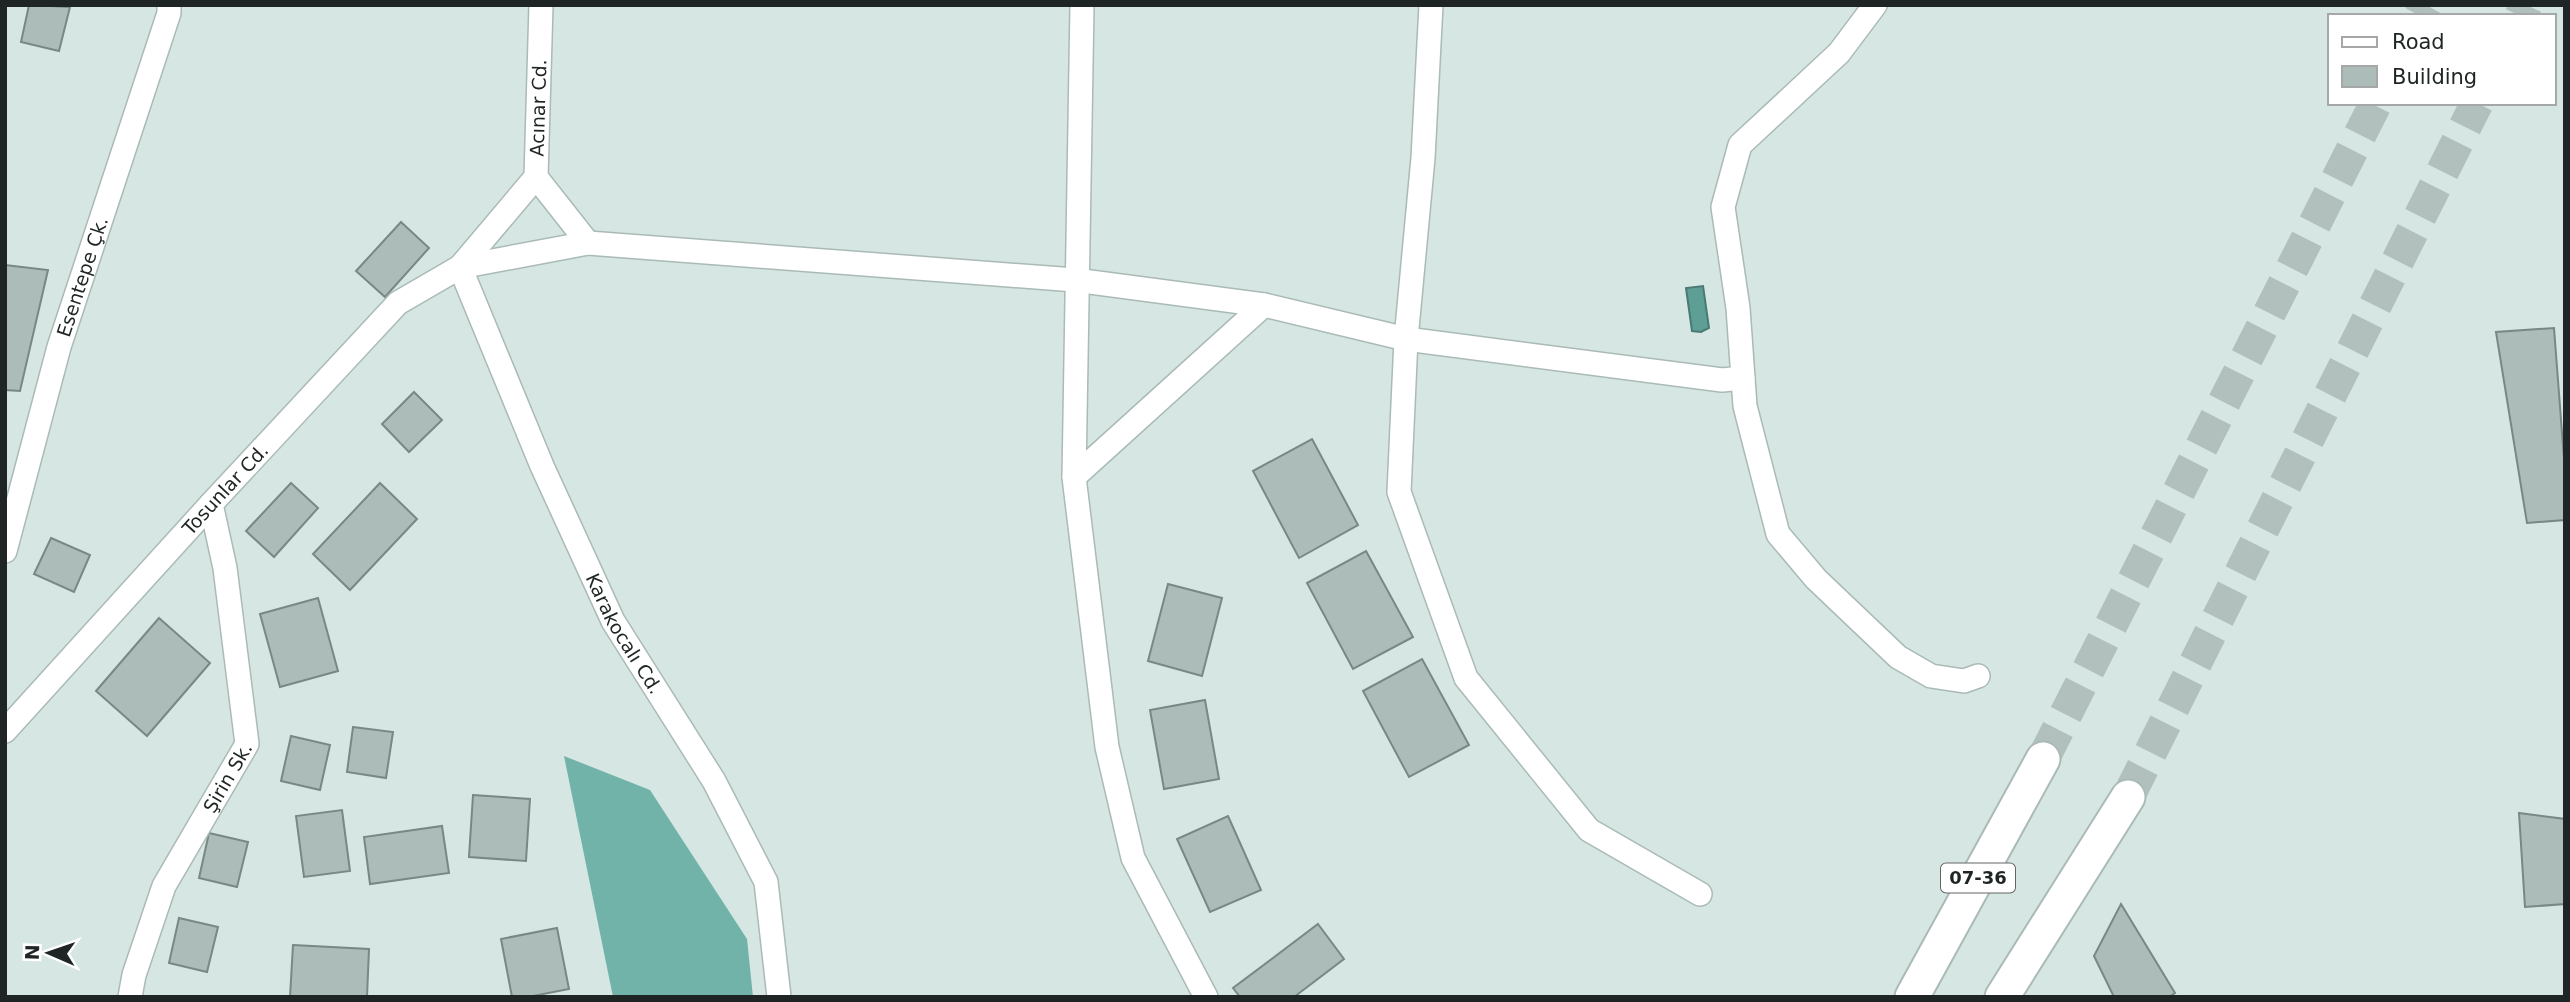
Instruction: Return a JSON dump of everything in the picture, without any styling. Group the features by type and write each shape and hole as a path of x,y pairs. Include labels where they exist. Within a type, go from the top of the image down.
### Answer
{"highway":[{"name":"07-36","path":"1912,997 2043,759"},
{"path":"2002,997 2128,797"}],"street":[{"name":"Esentepe Çk.","path":"5,551 60,347 169,13 169,5"},
{"name":"Acınar Cd.","path":"460,267 536,177 541,5"},
{"path":"1082,5 1075,280 1074,477 1107,747 1133,858 1206,997"},
{"path":"1430,5 1423,158 1406,339 1399,492 1466,678 1589,830 1700,894"},
{"path":"1875,5 1839,53 1740,145 1723,207 1738,307 1745,406 1778,534 1816,579 1898,657 1931,676 1964,681 1978,676"},
{"path":"536,177 588,243"},
{"path":"460,267 588,243 1075,280 1264,305 1406,339 1722,380 1743,378"},
{"name":"Tosunlar Cd.","path":"5,731 398,303 460,267"},
{"name":"Karakocalı Cd.","path":"460,267 542,466 613,621 714,781 766,882 779,997"},
{"path":"1074,477 1264,305"},
{"name":"Şirin Sk.","path":"130,997 134,975 164,886 247,744 226,568 211,504"}],"shaded area":[{"path":"1703,286 1709,328 1701,332 1692,331 1686,288"},
{"path":"564,756 650,790 747,939 753,997 613,997"}],"building":[{"path":"29,5 70,7 59,51 21,42"},
{"path":"401,222 429,248 385,297 356,271"},
{"path":"5,265 48,270 20,391 5,390"},
{"path":"2554,328 2565,472 2565,520 2527,523 2496,332"},
{"path":"414,392 442,420 409,452 382,424"},
{"path":"1312,439 1358,525 1299,558 1253,471"},
{"path":"291,483 318,508 274,557 246,531"},
{"path":"380,483 417,519 350,590 313,554"},
{"path":"51,538 90,555 74,592 34,574"},
{"path":"1366,551 1413,637 1353,669 1307,583"},
{"path":"1168,584 1222,598 1202,676 1148,661"},
{"path":"318,598 338,671 280,687 260,614"},
{"path":"159,618 210,663 147,736 96,691"},
{"path":"1422,659 1469,745 1409,777 1363,691"},
{"path":"1205,700 1219,779 1164,789 1150,710"},
{"path":"353,727 393,732 386,778 347,772"},
{"path":"291,736 330,745 320,790 281,781"},
{"path":"473,795 530,799 526,861 469,857"},
{"path":"342,810 350,871 304,877 296,816"},
{"path":"2519,813 2565,819 2565,904 2525,907"},
{"path":"1228,816 1261,890 1210,912 1177,839"},
{"path":"442,826 449,873 370,884 364,837"},
{"path":"209,833 248,842 237,887 199,878"},
{"path":"2121,904 2175,993 2169,997 2114,997 2094,956"},
{"path":"179,918 218,927 207,972 169,963"},
{"path":"1318,924 1344,959 1294,997 1240,997 1233,988"},
{"path":"557,928 569,989 528,997 512,997 501,939"},
{"path":"293,945 369,949 367,997 290,997"}],"tunnel":[{"path":"2421,14 2426,5"},
{"path":"2522,14 2526,5"},
{"path":"2043,759 2375,105"},
{"path":"2128,797 2476,105"}]}
